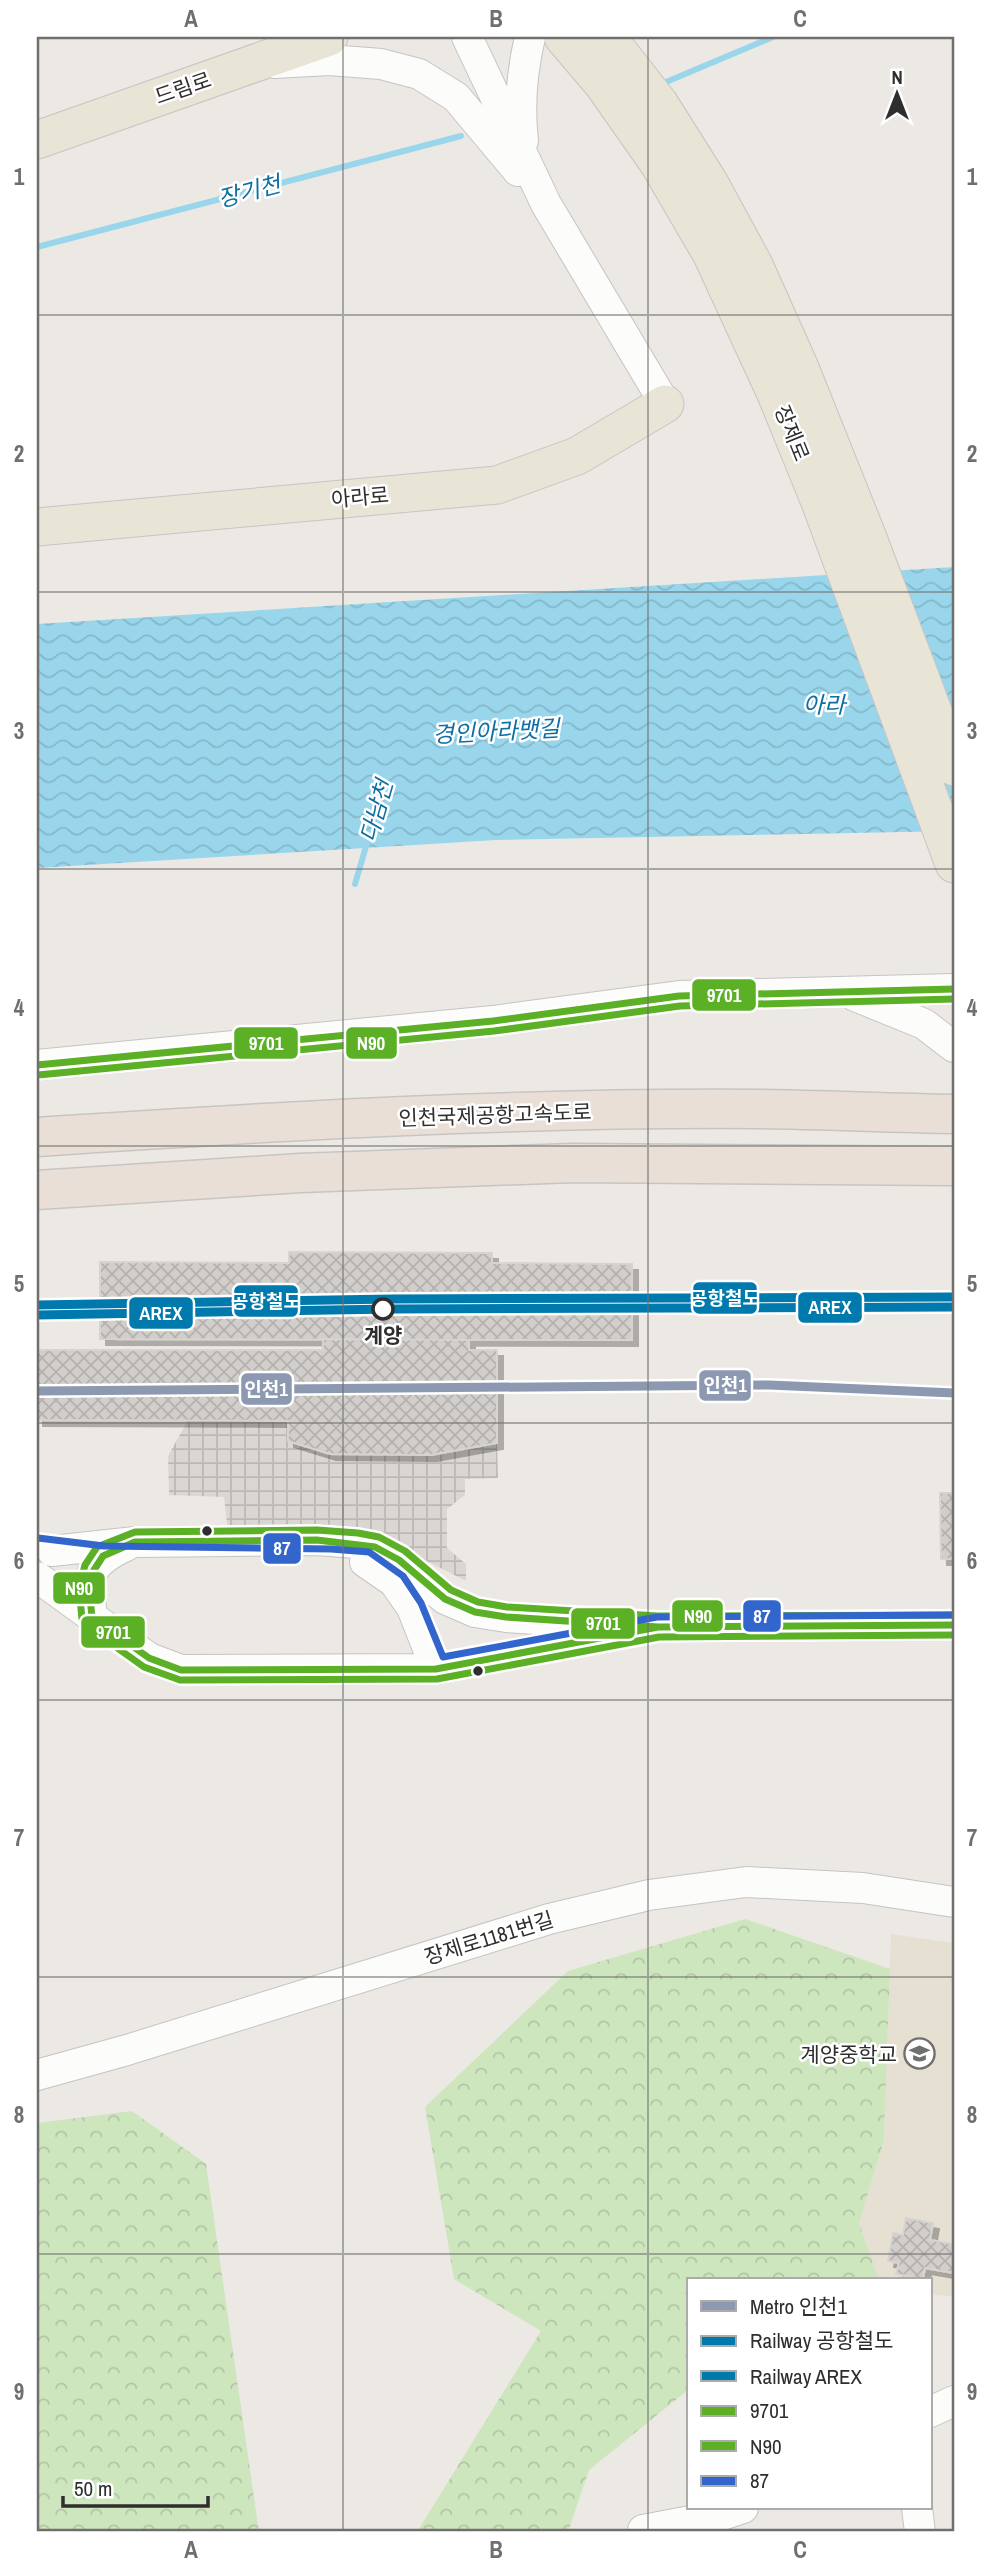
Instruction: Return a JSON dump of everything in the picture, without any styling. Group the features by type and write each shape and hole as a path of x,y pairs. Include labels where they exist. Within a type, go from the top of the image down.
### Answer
{"highway":[{"name":"인천국제공항고속도로","path":"37,1137 245,1124 520,1113 763,1109 954,1114"},
{"path":"37,1190 300,1173 573,1163 954,1166"}],"main road":[{"name":"드림로","path":"37,140 329,37"},
{"name":"장제로","path":"563,37 603,84 659,164 712,255 776,394 820,502 954,864"},
{"name":"장제로","path":"607,37 659,103 710,184 754,265 810,393 954,767"},
{"name":"아라로","path":"37,527 497,485 577,456 665,404"}],"street":[{"path":"251,64 290,37"},
{"path":"467,37 546,204 665,404"},
{"path":"524,159 520,117 524,62 530,37"},
{"path":"251,64 329,60 381,64 419,74 456,97 546,204"},
{"path":"37,1065 493,1021 679,996 954,989"},
{"path":"845,992 924,1024 954,1047"},
{"path":"45,1550 135,1542 317,1540 356,1543 375,1547 399,1560 445,1599 475,1612 506,1617 658,1627 954,1625"},
{"path":"92,1617 89,1588 94,1570 103,1556 135,1542"},
{"path":"45,1550 103,1556 331,1559 366,1562 394,1582 412,1608 436,1669"},
{"path":"37,1577 149,1658 181,1670 436,1669 658,1627"},
{"name":"장제로1181번길","path":"37,2075 141,2046 549,1919 649,1895 746,1882 863,1888 954,1902"},
{"path":"932,2411 954,2401"},
{"path":"643,2530 737,2510"},
{"path":"918,2510 920,2532"}],"shaded area":[{"path":"188,1420 288,1421 288,1441 331,1454 431,1455 497,1443 498,1478 465,1479 465,1495 447,1509 447,1548 466,1564 466,1581 391,1543 228,1532 224,1497 169,1495 168,1456"},
{"name":"계양중학교","path":"891,1934 954,1943 954,2297 932,2294 932,2278 878,2278 859,2223 884,2140"}],"green space":[{"path":"745,1919 890,1969 884,2140 859,2223 878,2278 687,2278 687,2391 589,2470 568,2532 417,2532 541,2331 454,2279 425,2107 568,1971"},
{"path":"132,2111 206,2164 259,2532 37,2532 37,2123"}],"water":[{"name":"아라","path":"954,567 954,831 496,840 37,868 37,624"}],"building":[{"path":"289,1252 492,1253 492,1263 632,1264 632,1340 100,1339 100,1262 289,1263"},
{"path":"323,1339 469,1340 469,1350 497,1350 497,1443 431,1455 330,1454 288,1441 288,1421 37,1420 37,1350 323,1350"},
{"path":"940,1493 954,1493 954,1559 941,1559"},
{"path":"906,2218 933,2223 930,2240 954,2244 954,2273 925,2268 923,2278 896,2274 899,2263 888,2261 893,2233 903,2235"}],"waterway":[{"name":"장기천","path":"666,82 773,37"},
{"name":"장기천","path":"37,247 461,136"},
{"name":"다남천","path":"355,884 367,843"}],"metro line":[{"name":"인천1","path":"37,1391 769,1385 954,1393"}],"rail line":[{"name":"공항철도","path":"37,1305 393,1299 954,1297"},
{"name":"AREX","path":"37,1315 393,1309 954,1307"}],"transit line":[{"name":"9701","path":"37,1065 493,1021 679,996 954,989"},
{"name":"N90","path":"38,1075 494,1031 680,1006 954,999"},
{"name":"N90","path":"954,1615 658,1616 507,1607 478,1602 451,1590 405,1551 379,1537 317,1530 135,1532 97,1547 85,1565 79,1588 85,1625 144,1667 180,1680 437,1679 659,1637 954,1635"},
{"name":"87","path":"38,1538 104,1546 331,1549 369,1552 403,1576 421,1603 443,1657 657,1617 954,1615"},
{"name":"9701","path":"317,1540 375,1547 399,1560 445,1599 475,1612 506,1617 658,1627 436,1669 181,1670 149,1658 92,1617 89,1588 94,1570 103,1556 135,1542 317,1540"},
{"name":"9701","path":"658,1627 954,1625"}],"place":[{"name":"계양","path":"383,1309"},
{"name":"계양중학교","path":"920,2054"}],"water label":[{"name":"경인아라뱃길","path":"496,731"}]}
